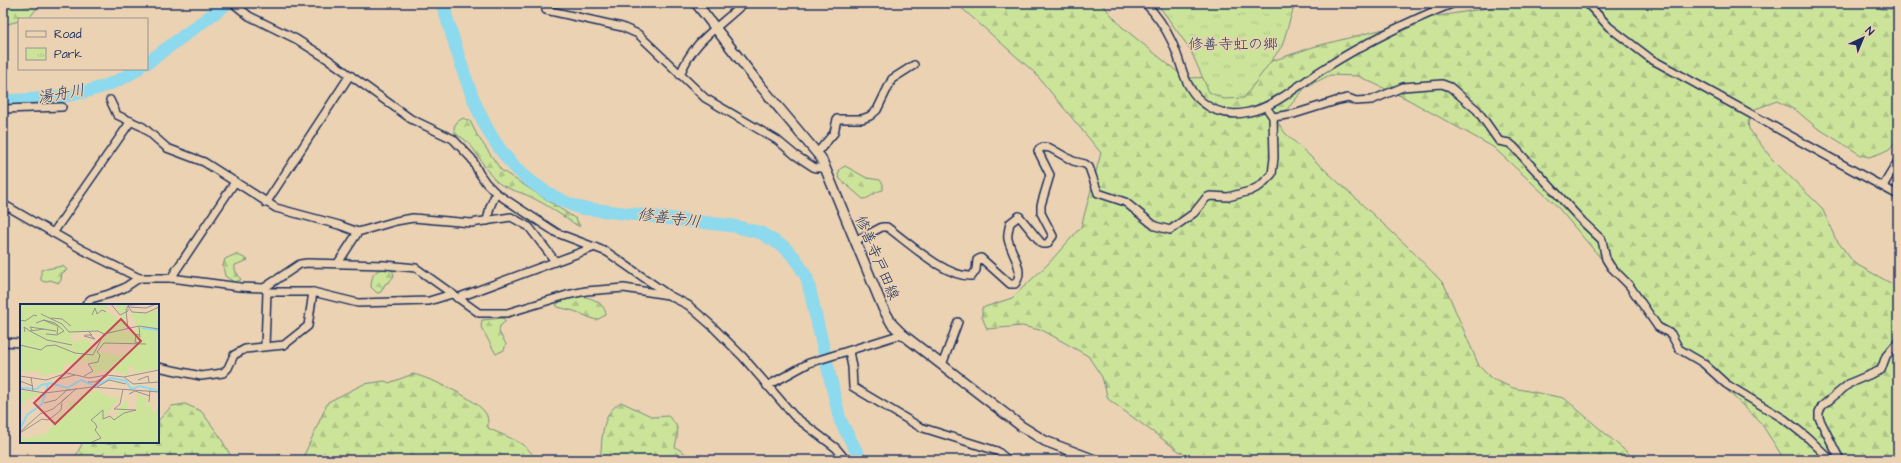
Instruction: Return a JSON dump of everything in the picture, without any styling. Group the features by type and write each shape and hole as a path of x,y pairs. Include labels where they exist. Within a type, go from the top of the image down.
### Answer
{"main road":[{"name":"修善寺戸田線","path":"696,3 744,66 817,153 825,168 887,316 902,334 1021,426 1045,441 1095,460"}],"street":[{"path":"680,75 687,58 702,39 744,3"},
{"path":"1145,3 1158,16 1173,43 1188,85 1202,102 1220,112 1232,114 1250,112 1266,107 1324,68 1373,39 1454,3"},
{"path":"1587,3 1609,27 1651,60 1898,195"},
{"path":"235,5 249,16 307,46 350,75 410,119 453,139 466,150 478,173 496,193 558,233 596,247 622,261 670,296 688,305 711,325 794,416 836,448 846,460"},
{"path":"546,10 622,28 638,34 680,75 714,104 777,140 795,155 815,168 825,168"},
{"path":"817,153 834,133 837,119 862,119 870,116 877,110 892,79 914,64"},
{"path":"266,202 350,75"},
{"path":"1274,117 1294,114 1339,100 1372,100 1403,87 1442,84 1450,87 1477,110 1499,141 1509,142 1514,146 1574,213 1602,240 1606,259 1637,295 1658,326 1672,334 1679,349 1703,363 1726,384 1784,419 1808,438 1831,460"},
{"path":"110,100 117,115 143,127 167,148 204,162 276,208 339,225 358,232 391,222 413,218 459,223 487,221 511,217 521,221 529,227 555,261"},
{"path":"3,109 62,107"},
{"path":"855,241 882,227 887,227 937,264 952,272 963,276 972,276 976,270 977,260 981,258 1010,284 1015,284 1018,279 1019,271 1008,239 1010,224 1019,216 1042,244 1047,244 1053,236 1041,213 1041,205 1050,175 1038,151 1039,148 1050,148 1073,161 1085,164 1089,167 1098,193 1125,202 1155,226 1170,230 1194,213 1206,198 1210,196 1228,197 1250,192 1260,186 1272,174 1274,158 1274,117 1266,107"},
{"path":"53,233 130,121"},
{"path":"1883,186 1898,161"},
{"path":"171,278 235,182"},
{"path":"487,221 490,207 496,193"},
{"path":"3,204 111,265 139,278 171,278 240,288 313,292 358,303 429,300 454,296 596,247"},
{"path":"338,263 358,232"},
{"path":"265,290 300,264 316,262 406,266 416,268 479,313 490,314 519,311 567,295 586,291 624,288 670,296"},
{"path":"86,304 91,298 114,292 139,278"},
{"path":"265,290 265,346"},
{"path":"159,367 208,376 223,373 228,368 234,355 245,349 284,345 308,326 313,292"},
{"path":"942,365 958,322"},
{"path":"767,386 809,363 902,334"},
{"path":"3,342 20,343"},
{"path":"1840,460 1819,418 1819,412 1822,406 1850,383 1881,370 1886,356 1898,342"},
{"path":"849,351 852,361 853,387 920,427 997,451 1008,460"}],"green space":[{"path":"3,3 41,3 30,17 18,18 18,21 3,25"},
{"path":"956,3 1101,3 1122,27 1185,78 1225,77 1313,47 1427,18 1494,7 1500,3 1873,3 1881,9 1898,9 1898,139 1889,149 1869,157 1861,155 1816,127 1797,111 1777,101 1755,109 1748,122 1749,129 1772,159 1822,208 1835,238 1854,263 1894,285 1898,284 1898,460 1783,460 1761,423 1685,350 1604,262 1555,204 1493,147 1407,99 1358,76 1330,75 1306,87 1277,121 1285,133 1407,246 1444,284 1479,366 1492,379 1513,388 1564,398 1636,460 1191,460 1108,399 1102,377 1088,356 1044,331 1022,326 987,329 982,317 982,308 1012,298 1048,264 1081,227 1101,153 1035,73"},
{"name":"修善寺虹の郷","path":"1157,3 1295,3 1282,46 1244,98 1224,99 1209,92 1190,49"},
{"path":"463,118 470,121 477,135 501,170 576,219 580,226 537,200 507,188 495,180 485,168 468,142 455,134 454,127 457,122"},
{"path":"845,166 867,178 880,180 883,184 883,190 863,199 840,179 838,175 840,169"},
{"path":"236,254 248,260 235,265 235,270 241,280 234,282 225,276 223,266 225,259"},
{"path":"63,266 67,270 62,273 59,283 50,280 44,282 41,280 41,270"},
{"path":"392,268 394,276 385,284 381,292 377,293 371,287 372,277 379,270"},
{"path":"577,296 586,297 600,303 605,310 606,315 596,320 556,305 561,301"},
{"path":"503,318 506,321 500,326 499,332 506,344 504,350 496,354 481,327 482,320"},
{"path":"413,374 454,390 475,403 487,416 488,428 521,444 532,454 535,460 302,460 328,402 364,384 385,381 389,383"},
{"path":"621,402 653,417 668,416 675,423 678,430 675,447 696,460 600,460 602,435 606,420 614,407"},
{"path":"185,404 201,411 219,435 233,460 65,460 76,456 82,443 159,443 159,420 172,406"},
{"path":"280,454 292,460 269,460"}],"waterway":[{"name":"湯舟川","path":"148,62 228,3"},
{"name":"修善寺川","path":"440,3 444,9 474,101 487,128 503,153 523,175 548,193 580,208 734,226 761,233 784,247 795,258 807,278 840,420 861,460"},
{"name":"湯舟川","path":"3,101 38,99 73,94 107,85 136,70"}]}
